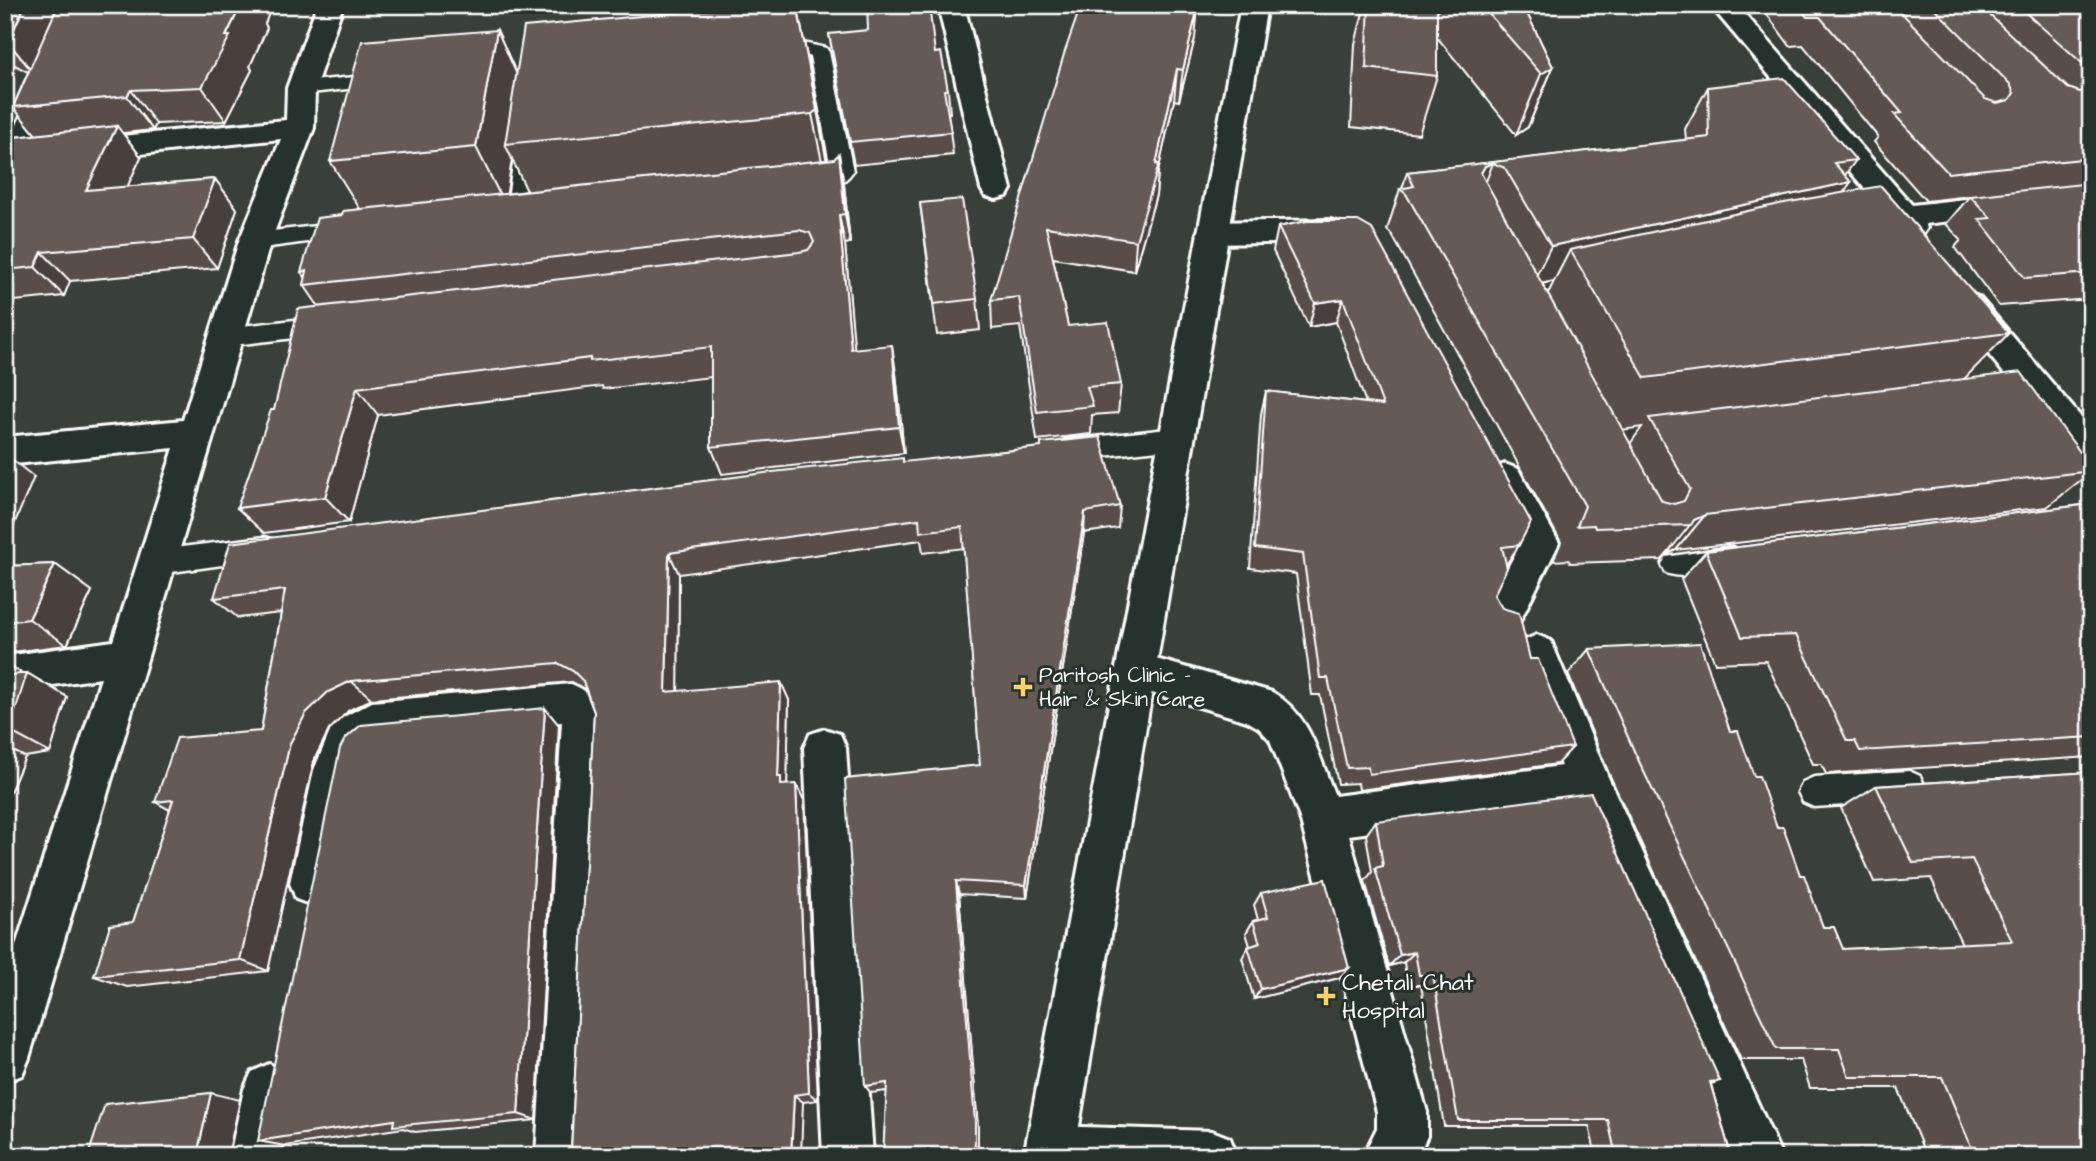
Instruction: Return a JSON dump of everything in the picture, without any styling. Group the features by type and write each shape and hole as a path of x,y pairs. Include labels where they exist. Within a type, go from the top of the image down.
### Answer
{"street":[{"path":"83,5 18,157 58,150 300,128"},
{"path":"5,1058 255,241 300,128 301,88 330,5"},
{"path":"951,5 996,189"},
{"path":"1212,1156 1049,1153 1254,5"},
{"path":"1723,5 1893,219 1920,249"},
{"path":"1893,219 2091,195"},
{"path":"1213,233 1340,231 1361,234"},
{"path":"1945,279 2035,398 2091,454"},
{"path":"2035,398 2091,406"},
{"path":"5,451 196,432"},
{"path":"1488,447 1540,542 1504,613"},
{"path":"1537,653 1589,783 1757,1156"},
{"path":"5,674 127,657"},
{"path":"1135,671 1257,705 1274,715 1294,742 1322,818 1402,1112 1402,1136 1388,1156"},
{"path":"303,924 337,761 348,739 360,729 372,721 571,703 580,711 584,729 561,1156"},
{"path":"825,748 848,1156"},
{"path":"1322,818 1589,783"},
{"path":"255,1156 278,1047"}],"lane":[{"path":"750,54 803,49 819,52 842,171 831,181 790,185"},
{"path":"301,88 411,78"},
{"path":"517,213 531,117"},
{"path":"491,216 544,211"},
{"path":"255,241 372,228"},
{"path":"225,337 358,321"},
{"path":"1038,453 1177,438"},
{"path":"157,562 290,545"},
{"path":"1676,565 1758,555"},
{"path":"1814,792 1939,783"}],"building":[{"path":"5,5 25,5 8,42 5,40"},
{"path":"58,5 241,5 226,36 230,36 202,87 131,90 127,96 13,107"},
{"path":"759,5 797,5 817,110 812,114 505,144 524,27"},
{"path":"867,5 929,5 935,53 941,52 948,90 944,90 951,132 850,142 829,34 868,30"},
{"path":"1081,5 1198,7 1183,70 1177,69 1156,164 1159,164 1136,241 1046,227 1068,326 1108,322 1121,384 1087,387 1093,406 1037,412 1019,297 991,300"},
{"path":"1369,5 1437,5 1437,76 1366,68"},
{"path":"1481,5 1523,5 1553,67 1541,74"},
{"path":"1798,5 1894,5 1985,99 1997,103 2009,100 2014,93 2010,84 1931,5 1979,5 2068,88 2080,92 2091,89 2091,158 1948,173 1894,114 1902,113 1820,17 1807,17"},
{"path":"2017,5 2091,5 2091,71"},
{"path":"497,30 476,147 330,161 362,41"},
{"path":"1784,78 1856,160 1834,163 1851,182 1551,246 1505,168 1493,163 1485,166 1481,173 1662,501 1674,504 1684,501 1690,489 1649,418 2021,372 2091,467 2091,471 1705,515 1694,520 1691,525 1595,528 1594,525 1577,526 1585,506 1406,194 1400,189 1414,186 1407,172 1709,137 1708,87"},
{"path":"117,126 86,190 215,179 193,239 42,252 35,267 5,270 5,138"},
{"path":"839,154 845,214 839,215 851,349 892,345 899,427 711,447 711,347 590,361 590,358 357,388 325,497 237,508 271,410 274,410 298,309 799,252 808,250 814,242 810,233 799,230 304,285 307,271 301,272 317,218 342,215 343,211 834,159"},
{"path":"2091,183 2091,273 2025,278 1979,219 1991,218 1970,196"},
{"path":"1881,186 2009,333 1645,378 1570,250 1784,203"},
{"path":"962,199 977,299 934,304 920,203"},
{"path":"1307,221 1358,221 1372,229 1531,522 1519,545 1502,547 1507,568 1494,595 1502,608 1519,613 1530,659 1538,659 1573,747 1369,774 1368,767 1347,768 1328,678 1320,678 1303,554 1255,548 1266,391 1383,405 1343,299 1315,303 1278,227"},
{"path":"1100,437 1120,506 1085,512 1026,885 956,881 975,1122 975,1156 883,1156 887,1083 865,1086 845,779 980,765 962,527 920,532 919,519 669,553 666,692 781,682 778,777 781,777 781,785 796,784 809,1093 794,1095 791,1156 558,1156 558,1153 571,1151 594,712 583,681 573,671 558,663 351,681 328,692 306,713 290,743 240,960 94,976 110,925 133,922 173,800 155,802 177,738 261,731 285,590 214,598 230,543 772,472 903,458 903,462 1041,447 1041,443"},
{"path":"2091,504 2091,737 1860,751 1855,741 1847,741 1796,635 1742,637 1706,551"},
{"path":"55,564 29,619 5,622 5,566"},
{"path":"1700,643 1730,731 1738,731 1754,776 1759,776 1777,827 1783,827 1800,875 1804,875 1823,927 1834,927 1843,949 2012,941 1972,859 1913,863 1876,786 2091,772 2091,1156 1975,1156 1942,1077 1849,1077 1839,1049 1776,1049 1635,753 1589,649"},
{"path":"27,673 9,731 5,731 5,676"},
{"path":"545,708 518,1114 393,1126 394,1120 258,1141 340,748 345,739 361,725"},
{"path":"1591,793 1720,1081 1710,1082 1731,1156 1616,1156 1608,1120 1458,1120 1433,975 1419,975 1415,952 1400,955 1375,868 1383,866 1376,821"},
{"path":"1325,879 1349,968 1261,989 1248,947 1260,943 1253,921 1268,917 1261,893"},
{"path":"211,1093 198,1150 190,1151 189,1156 88,1156 105,1104"}],"place":[{"name":"Paritosh Clinic - Hair & Skin Care","path":"1023,687"},
{"name":"Chetali Chat Hospital","path":"1326,996"}]}
